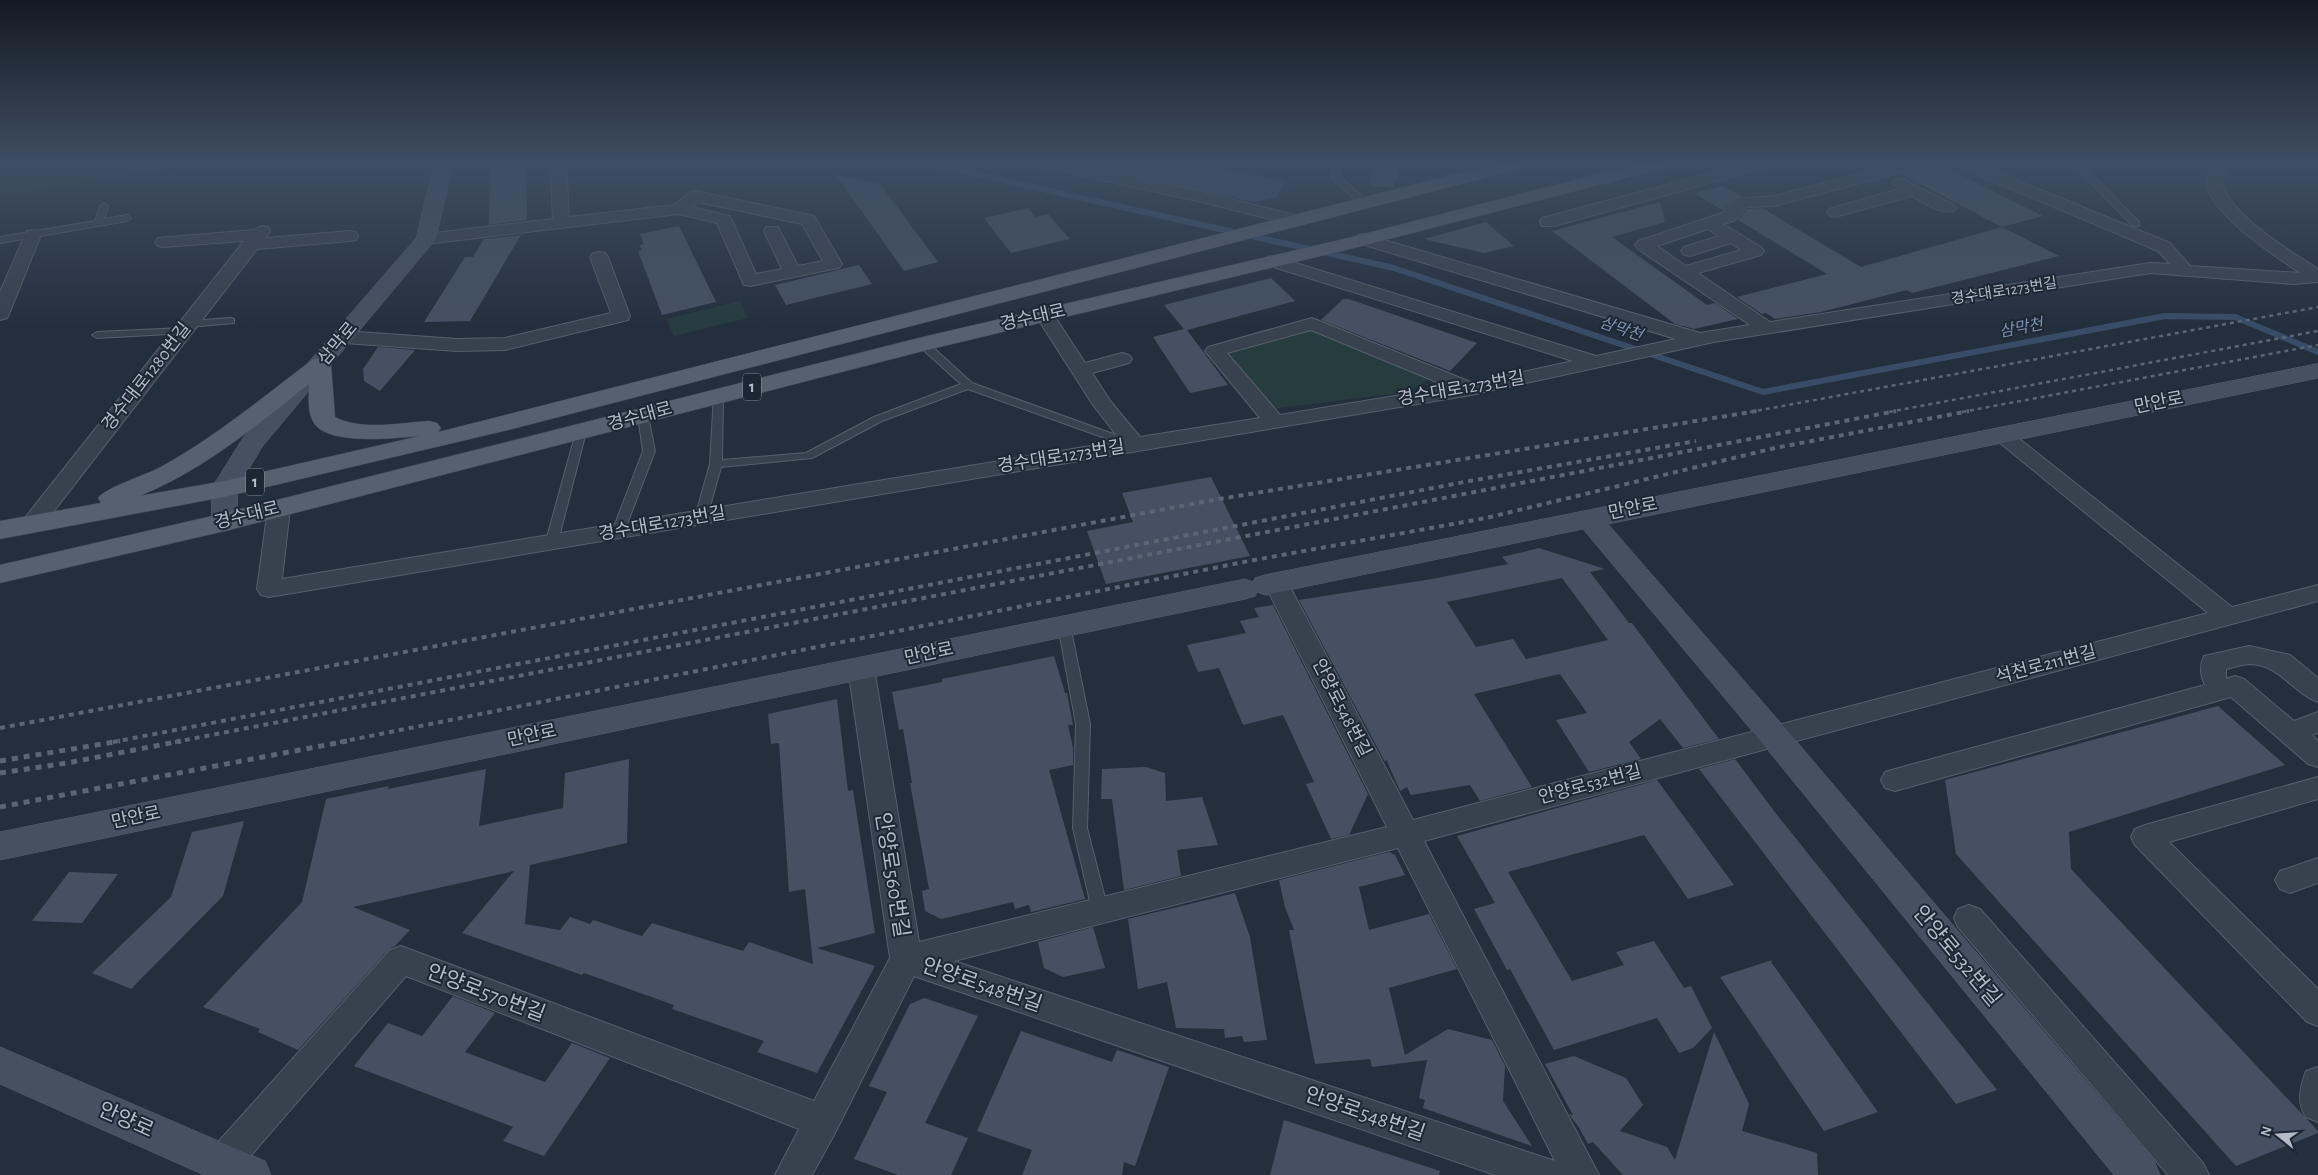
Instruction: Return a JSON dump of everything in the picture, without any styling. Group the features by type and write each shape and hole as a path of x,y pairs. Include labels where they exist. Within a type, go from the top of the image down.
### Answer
{"main road":[{"name":"1","path":"1293,220 1310,216"},
{"name":"1","path":"1276,260 1455,216"},
{"name":"경수대로","path":"0,530 224,489 508,423 1293,220"},
{"name":"경수대로","path":"0,574 225,522 923,344 1276,260"},
{"path":"320,365 321,410 324,421 334,427 348,431 378,431 508,423"},
{"path":"32,524 134,490 189,459 230,432 320,365"}],"street":[{"name":"삼막로","path":"224,489 252,442 344,337 426,239 431,216"},
{"path":"561,216 561,223"},
{"path":"426,239 621,216"},
{"path":"707,216 724,220"},
{"path":"724,220 730,216"},
{"path":"724,220 750,281 833,264 808,220 789,216"},
{"path":"1277,216 1293,220"},
{"path":"1548,222 1571,216"},
{"path":"1728,216 1644,245 1767,328"},
{"path":"2094,216 2164,248 2184,270"},
{"path":"2236,216 2274,248 2318,277"},
{"path":"1684,272 1755,251 1710,223"},
{"path":"772,231 792,272"},
{"path":"0,314 5,296 32,235"},
{"path":"164,242 257,237 350,236"},
{"name":"경수대로1280번길","path":"32,524 257,237"},
{"path":"1690,250 1734,238"},
{"path":"1357,241 1695,341"},
{"path":"344,337 457,345 505,344 621,316 599,257"},
{"path":"1276,260 1603,362"},
{"name":"경수대로1273번길","path":"279,508 269,589 1135,445 1270,416 1471,389 1695,341 1767,328 2150,268 2294,279 2318,277"},
{"path":"1045,316 1080,370 1135,445"},
{"path":"1408,392 1270,416 1215,351 1312,324 1471,389"},
{"path":"1080,370 1122,360"},
{"name":"만안로","path":"0,846 1064,625 2001,434 2316,373"},
{"path":"2001,434 2228,617"},
{"path":"224,489 225,522"},
{"name":"안양로532번길","path":"1588,518 1774,736 2140,1175"},
{"name":"안양로548번길","path":"1262,586 1406,834 1581,1175"},
{"name":"석천로211번길","path":"1774,736 2318,593"},
{"path":"2214,678 2213,663 2249,654 2281,662 2318,692"},
{"name":"안양로560번길","path":"793,1175 823,1121 906,959 861,668"},
{"path":"1895,780 2235,686 2318,756"},
{"path":"2290,733 2318,722"},
{"name":"안양로532번길","path":"1406,834 1774,736"},
{"path":"2318,788 2146,837 2318,1011"},
{"name":"안양로548번길","path":"906,959 1406,834"},
{"path":"2290,880 2318,870"},
{"path":"1969,918 2191,1175"},
{"name":"안양로548번길","path":"906,959 1546,1175"},
{"name":"안양로570번길","path":"237,1169 401,960 823,1121"},
{"name":"안양로","path":"0,1065 237,1169"},
{"path":"2318,1083 2316,1103 2318,1105"}],"lane":[{"path":"99,222 101,216"},
{"path":"2128,216 2136,224"},
{"path":"0,240 127,218"},
{"path":"97,334 186,327 231,321"},
{"name":"경수대로1273번길","path":"923,344 968,385 1135,445"},
{"path":"716,464 808,456 878,419 968,385"},
{"path":"701,517 716,464 718,396"},
{"path":"618,532 650,451 643,416"},
{"path":"552,541 581,432"},
{"path":"1064,625 1084,724 1080,828 1100,910"}],"green space":[{"path":"740,301 748,318 674,336 666,319"},
{"path":"1312,324 1435,376 1408,392 1265,410 1215,351"}],"building":[{"path":"489,216 527,216 527,220 489,225"},
{"path":"865,216 904,216 938,262 904,271"},
{"path":"994,216 1050,216 1070,239 1011,253 984,218"},
{"path":"1608,216 1663,216 1665,222 1612,237 1707,305 1715,303 1738,319 1694,329 1675,324 1552,231"},
{"path":"1742,216 1775,216 1861,267 2002,227 2059,256 1912,293 1907,290 1821,312 1775,319 1766,313 1762,314 1737,297 1827,274 1738,220"},
{"path":"1981,216 2043,216 2002,227"},
{"path":"1486,222 1514,246 1484,253 1424,239"},
{"path":"679,226 716,302 662,315 638,251 642,250 639,245 644,244 640,234"},
{"path":"521,235 470,321 424,322 465,257 473,257 484,239"},
{"path":"859,265 872,284 786,305 775,285"},
{"path":"1271,278 1295,301 1187,330 1228,385 1190,393 1153,337 1184,329 1164,305"},
{"path":"1343,299 1349,299 1477,343 1450,371 1321,320"},
{"path":"378,347 415,350 380,391 364,381 363,369"},
{"path":"1211,477 1250,556 1106,584 1087,531 1133,522 1122,493"},
{"path":"1539,548 1605,569 1590,572 1629,623 1632,623 1719,739 1683,748 1660,719 1629,742 1641,759 1589,772 1556,720 1587,713 1560,674 1474,694 1532,787 1480,801 1470,785 1411,795 1407,787 1400,791 1386,759 1385,762 1299,600 1432,579 1508,564 1502,557","holes":["1562,578 1608,640 1526,659 1513,639 1476,647 1447,602"]},
{"path":"1273,605 1368,794 1349,835 1331,839 1306,784 1314,782 1283,715 1243,725 1219,668 1198,672 1187,645 1246,633 1240,621 1259,617 1254,608"},
{"path":"1054,656 1065,693 1067,693 1073,725 1068,725 1073,748 1073,765 1049,770 1085,899 1031,912 1029,905 1015,909 1013,902 941,919 925,911 922,891 929,889 910,783 912,783 903,729 899,730 892,692 942,682 942,679"},
{"path":"837,699 848,791 853,790 875,933 817,948 875,966 817,1073 757,1052 764,1041 672,1009 674,1005 462,933 514,871 353,907 410,930 395,946 389,949 298,1050 258,1032 260,1029 203,1007 302,902 326,799 389,786 388,789 486,769 479,826 563,808 565,773 629,759 627,843 530,865 525,924 560,930 570,917 590,924 593,920 642,936 652,923 743,951 749,942 813,964 805,889 789,892 779,743 771,744 768,714"},
{"path":"2218,706 2285,765 2069,832 2071,869 2318,1131 2318,1133 2236,1166 1956,854 1945,780"},
{"path":"1735,759 1774,811 1997,1090 1956,1104 1699,769"},
{"path":"1146,767 1165,773 1166,801 1202,797 1218,845 1177,850 1181,876 1124,890 1112,799 1101,799 1102,769"},
{"path":"1657,780 1734,885 1688,899 1644,835 1508,872 1572,981 1624,965 1616,952 1654,941 1684,988 1691,986 1712,1028 1693,1048 1679,1053 1657,1018 1554,1050 1510,969 1507,970 1474,909 1495,903 1457,836"},
{"path":"244,821 223,896 131,989 92,973 171,897 192,832"},
{"path":"1389,852 1395,855 1405,875 1359,887 1369,930 1429,914 1457,969 1389,988 1405,1055 1448,1029 1492,1040 1505,1066 1503,1101 1532,1146 1423,1108 1425,1100 1419,1098 1427,1060 1372,1067 1370,1059 1315,1064 1289,930 1294,930 1285,907 1279,880"},
{"path":"69,872 118,874 82,923 32,921"},
{"path":"1235,893 1250,937 1267,1040 1244,1042 1242,1036 1225,1038 1224,1029 1176,1028 1167,982 1138,989 1128,919"},
{"path":"1093,927 1105,968 1063,977 1044,968 1038,942"},
{"path":"1772,960 1771,962 1878,1112 1824,1131 1720,977"},
{"path":"453,996 495,1013 465,1052 545,1082 572,1043 610,1058 544,1156 503,1141 513,1127 354,1066 388,1023 422,1036"},
{"path":"924,998 978,1016 925,1123 968,1138 951,1175 898,1175 854,1159 887,1092 869,1086 910,1004"},
{"path":"1021,1031 1112,1062 1117,1050 1169,1067 1135,1166 1124,1162 1122,1175 1022,1175 1032,1150 977,1131"},
{"path":"1714,1032 1749,1104 1742,1131 1817,1153 1818,1175 1623,1175 1593,1142 1588,1144 1569,1114 1573,1115 1545,1064 1574,1056 1626,1078 1643,1105 1620,1131 1667,1147 1675,1160"},
{"path":"1284,1120 1440,1171 1439,1175 1270,1175"}],"waterway":[{"name":"삼막천","path":"1161,216 1394,268 1763,392 2165,316 2235,317 2318,352"}],"railway":[{"path":"1750,412 2318,307"},
{"path":"1889,412 2318,331"},
{"path":"1962,412 2318,345"},
{"path":"0,728 1219,499 1757,411"},
{"path":"175,742 1896,411"},
{"path":"340,742 1249,561 1486,518 1775,448 1969,411"},
{"path":"113,742 1464,482 1696,441"},
{"path":"0,761 120,741"},
{"path":"0,773 67,763 181,741"},
{"path":"0,807 347,741"}]}
